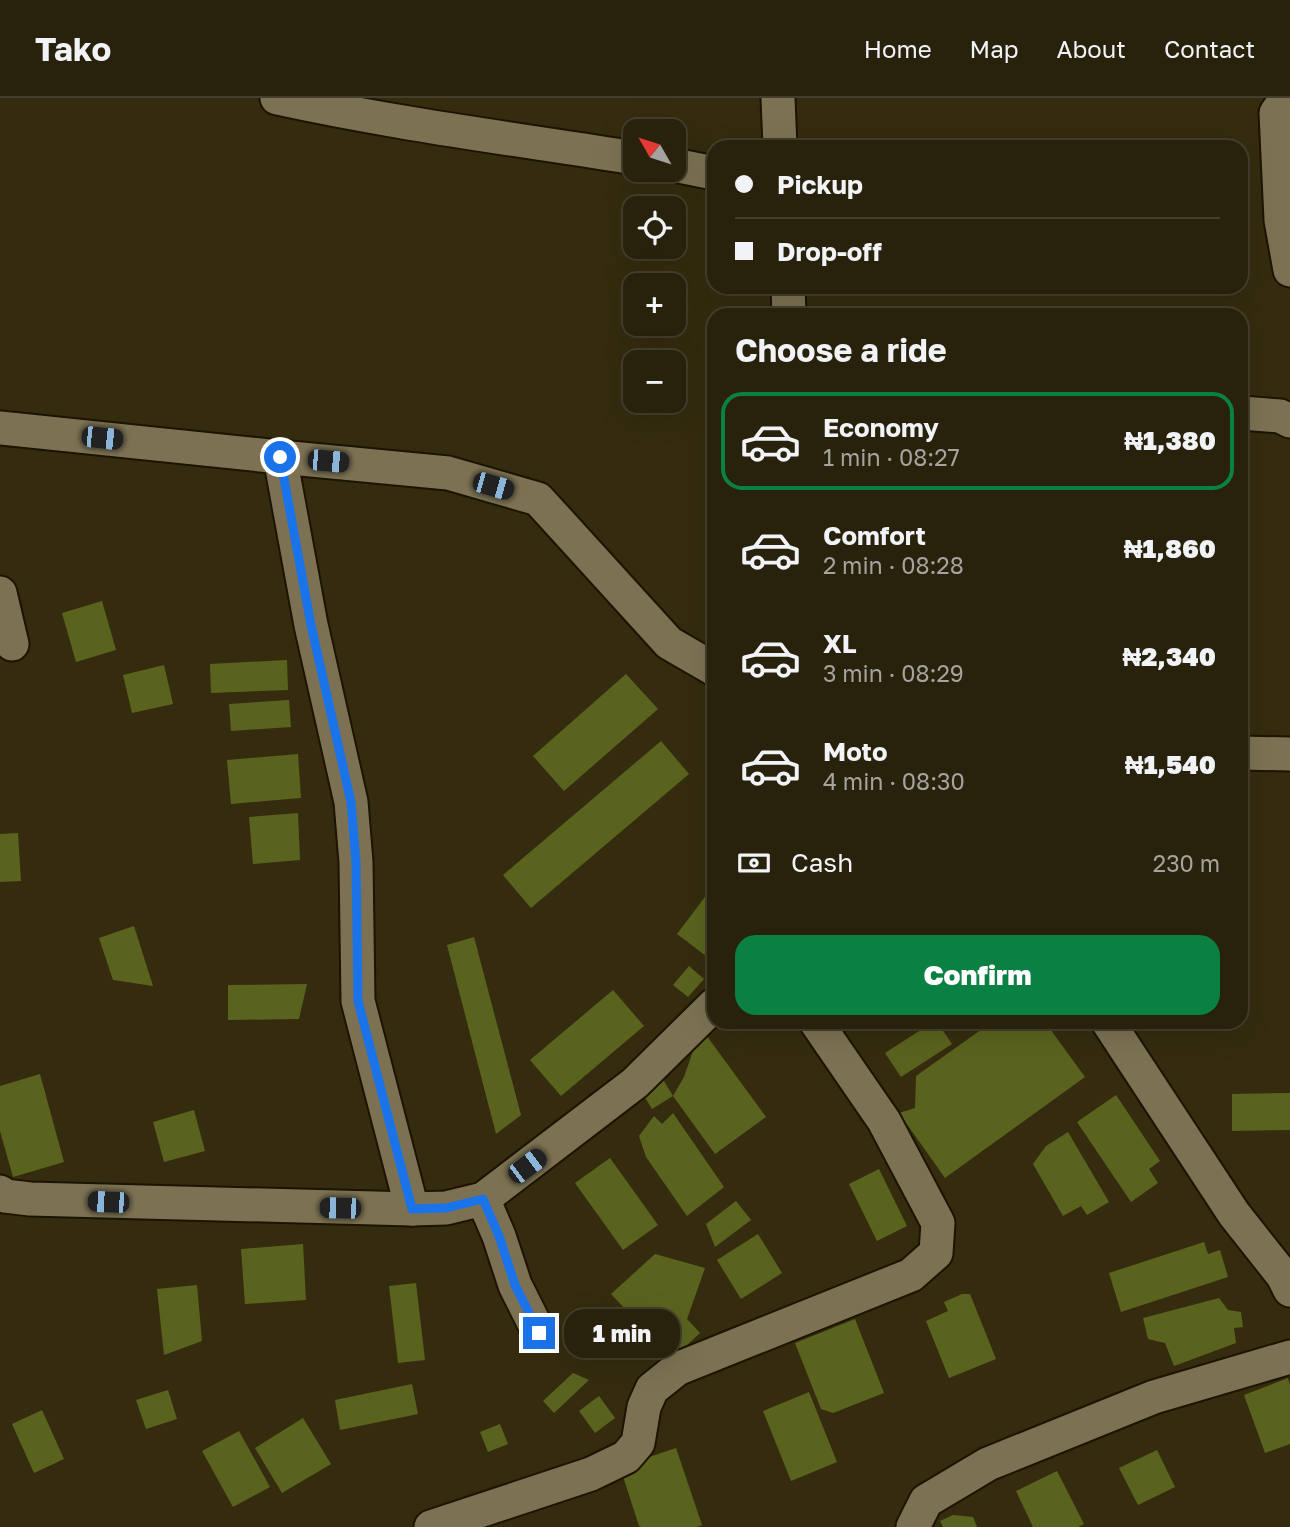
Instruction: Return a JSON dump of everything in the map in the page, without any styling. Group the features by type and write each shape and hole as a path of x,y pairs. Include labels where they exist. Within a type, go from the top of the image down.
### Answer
{"street":[{"path":"277,98 346,113 623,156"},
{"path":"778,98 780,140"},
{"path":"1287,98 1276,113 1281,220 1290,270"},
{"path":"686,167 707,172"},
{"path":"1248,414 1280,416 1290,421"},
{"path":"0,428 448,473 538,499 669,643 707,664"},
{"path":"280,457 311,625 351,802 356,862 358,1001 412,1209"},
{"path":"0,593 12,644"},
{"path":"1248,753 1290,754"},
{"path":"0,1192 5,1196 30,1199 412,1209 446,1208 483,1199 635,1083 707,1012"},
{"path":"431,1527 591,1474 625,1457 638,1443 644,1407 652,1389 677,1369 911,1275 936,1253 938,1223 884,1122 821,1029"},
{"path":"1113,1029 1234,1214 1283,1276 1290,1290"},
{"path":"483,1199 515,1285 539,1333"},
{"path":"914,1527 926,1501 988,1464 1154,1397 1290,1357"}],"building":[{"path":"102,601 116,650 76,662 62,613"},
{"path":"287,660 288,690 211,693 210,664"},
{"path":"164,665 173,704 132,713 123,675"},
{"path":"626,674 658,709 564,791 533,756"},
{"path":"289,700 291,727 231,731 229,704"},
{"path":"661,741 689,774 531,908 503,875"},
{"path":"298,754 301,798 231,804 227,760"},
{"path":"298,813 300,860 253,864 249,817"},
{"path":"18,833 21,881 0,882 0,834"},
{"path":"707,894 707,955 677,934"},
{"path":"134,926 153,986 113,980 99,938"},
{"path":"474,937 521,1115 496,1134 447,945"},
{"path":"689,966 704,979 688,997 673,985"},
{"path":"307,984 299,1019 228,1020 228,985"},
{"path":"613,990 644,1026 561,1096 530,1060"},
{"path":"701,1028 766,1117 715,1154 673,1096 684,1077"},
{"path":"922,1029 942,1029 952,1044 901,1077 885,1053"},
{"path":"982,1029 1050,1029 1085,1077 945,1178 899,1113 915,1108 916,1076"},
{"path":"40,1074 64,1162 13,1177 0,1131 0,1086"},
{"path":"662,1078 673,1096 652,1109 641,1091"},
{"path":"1290,1093 1290,1130 1232,1131 1232,1094"},
{"path":"1116,1095 1160,1161 1149,1169 1158,1183 1131,1202 1077,1122"},
{"path":"194,1110 205,1151 164,1162 153,1122"},
{"path":"673,1113 724,1187 687,1216 646,1157 639,1136 654,1116 662,1124"},
{"path":"1068,1132 1109,1202 1087,1215 1081,1206 1063,1216 1033,1164 1046,1146"},
{"path":"610,1158 658,1225 623,1250 575,1183"},
{"path":"879,1169 907,1226 877,1241 849,1184"},
{"path":"736,1201 751,1220 715,1247 706,1224"},
{"path":"758,1234 782,1273 741,1299 717,1260"},
{"path":"1204,1242 1208,1254 1220,1250 1228,1277 1121,1312 1109,1273"},
{"path":"303,1244 306,1300 245,1304 241,1249"},
{"path":"655,1254 705,1268 687,1319 700,1333 672,1359 611,1294"},
{"path":"416,1283 425,1360 398,1363 389,1286"},
{"path":"197,1285 202,1341 164,1355 157,1289"},
{"path":"962,1294 970,1294 996,1359 949,1378 926,1321 948,1311 944,1302"},
{"path":"1219,1298 1228,1310 1241,1312 1243,1327 1234,1328 1236,1343 1174,1366 1165,1343 1148,1339 1143,1318"},
{"path":"855,1319 884,1393 833,1413 821,1409 795,1343"},
{"path":"573,1373 589,1380 554,1413 543,1401"},
{"path":"1288,1378 1290,1444 1265,1453 1244,1395"},
{"path":"412,1384 418,1414 340,1430 335,1400"},
{"path":"168,1390 177,1419 146,1429 136,1400"},
{"path":"809,1392 837,1462 791,1481 763,1411"},
{"path":"599,1396 615,1418 595,1433 579,1411"},
{"path":"42,1410 64,1459 34,1473 12,1424"},
{"path":"303,1418 331,1464 282,1493 255,1448"},
{"path":"500,1424 508,1444 488,1452 480,1432"},
{"path":"239,1431 270,1487 233,1507 202,1451"},
{"path":"676,1448 702,1525 641,1527 620,1467"},
{"path":"1157,1450 1175,1487 1138,1505 1119,1468"},
{"path":"1057,1471 1084,1524 1078,1527 1033,1527 1016,1491"},
{"path":"953,1515 973,1517 977,1527 943,1527 940,1521"}],"route":[{"path":"280,457 311,625 351,802 356,862 358,1001 412,1209 446,1208 483,1199 515,1285 539,1333"}]}
